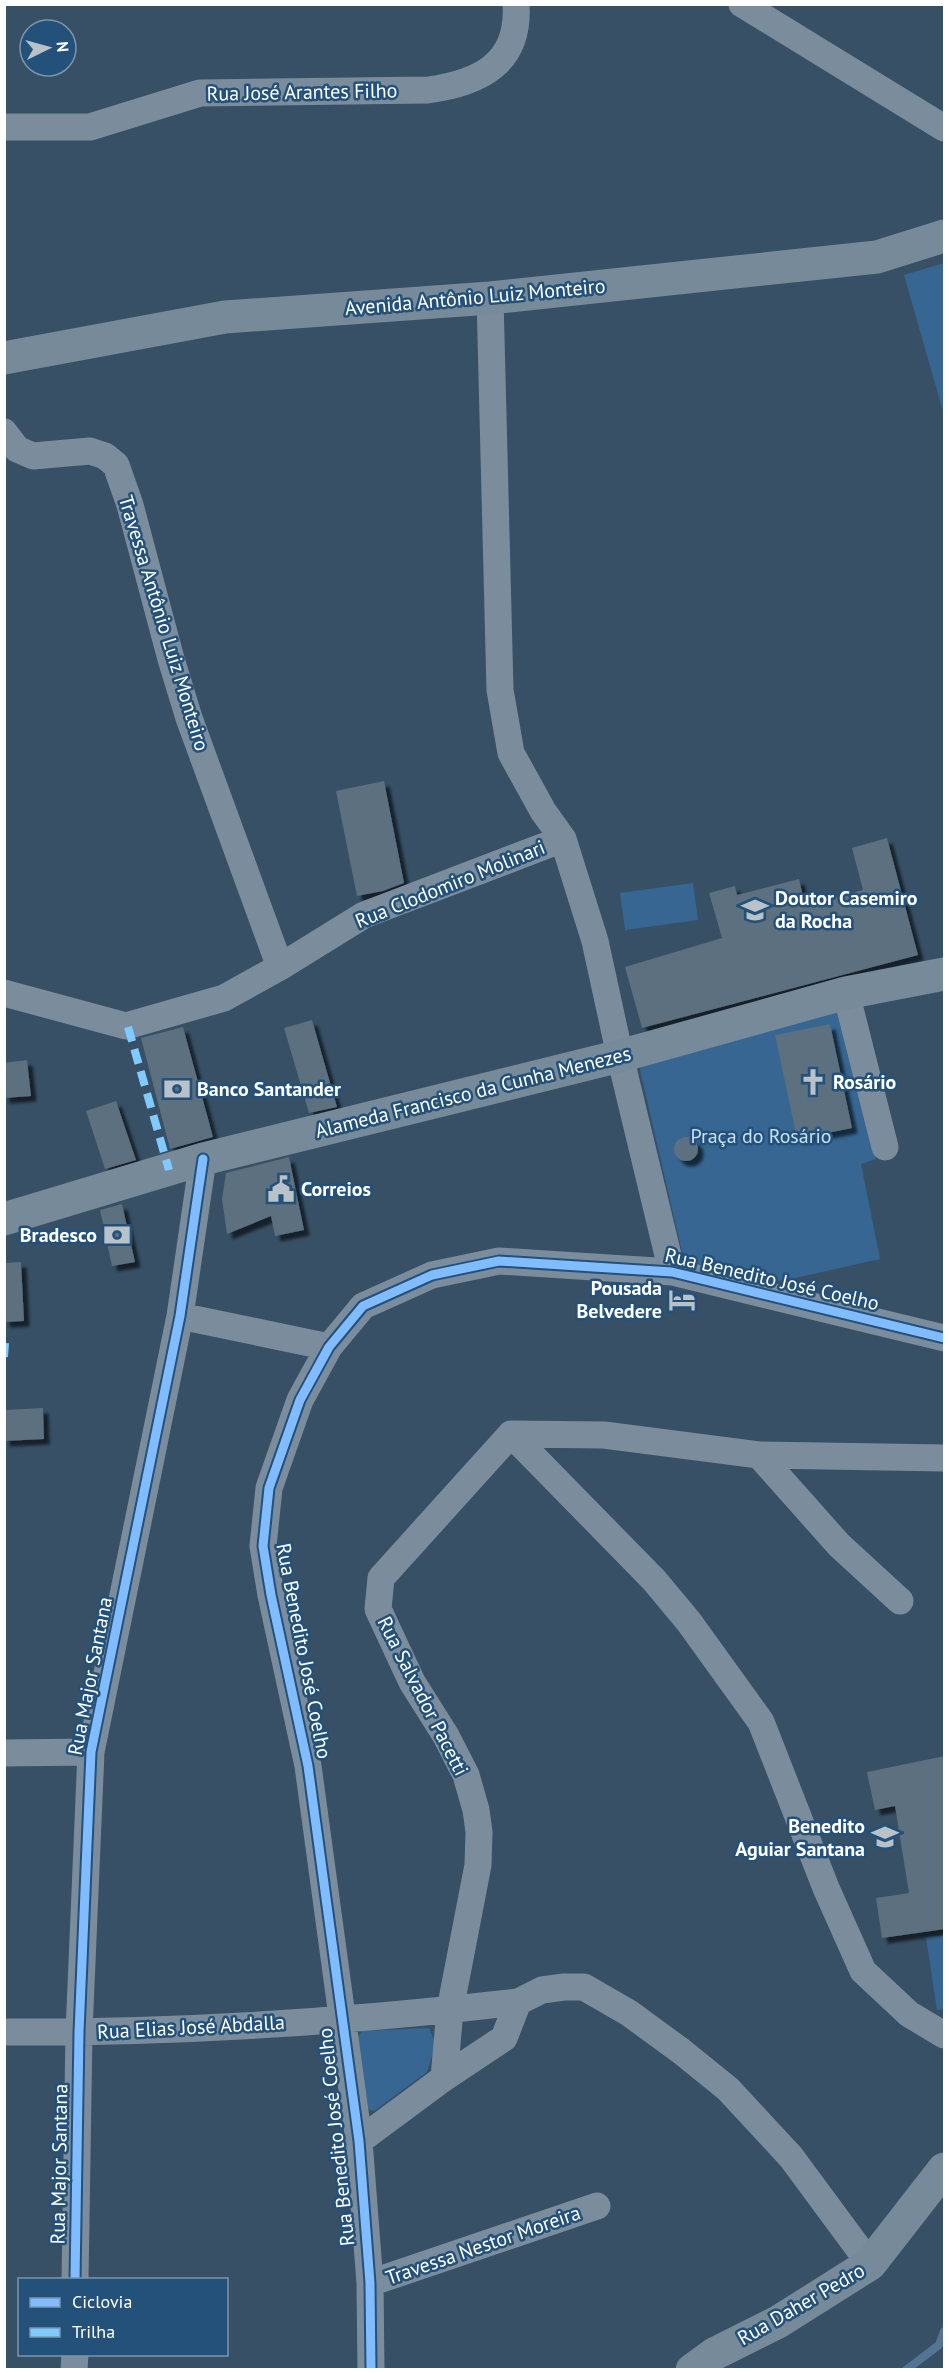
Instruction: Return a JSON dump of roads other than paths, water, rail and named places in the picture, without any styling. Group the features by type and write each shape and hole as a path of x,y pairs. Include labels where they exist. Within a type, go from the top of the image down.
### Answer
{"street":[{"name":"Rua José Arantes Filho","path":"4,127 90,127 200,93 428,90 452,86 489,70 504,57 512,40 516,4"},
{"path":"742,4 945,128"},
{"name":"Avenida Antônio Luiz Monteiro","path":"4,358 225,317 490,298 877,257 945,236"},
{"path":"490,298 500,690 511,753 543,811 563,839 595,941 672,1272"},
{"name":"Travessa Antônio Luiz Monteiro","path":"4,432 17,449 33,456 90,452 105,456 116,465 130,505 189,718 280,967"},
{"name":"Rua Clodomiro Molinari","path":"4,993 126,1026 224,998 280,967 364,915 563,839"},
{"name":"Alameda Francisco da Cunha Menezes","path":"4,1219 203,1159 620,1056 846,993 945,974"},
{"path":"846,993 885,1147"},
{"name":"Rua Major Santana","path":"75,2278 79,2032 91,1752 180,1316 203,1159"},
{"name":"Rua Benedito José Coelho","path":"371,2370 369,2283 359,2141 308,1766 271,1595 263,1546 269,1488 300,1400 329,1347 363,1306 432,1275 499,1261 672,1272 945,1338"},
{"path":"180,1316 329,1347"},
{"path":"511,1434 604,1435 759,1455 945,1458"},
{"path":"511,1434 654,1580 696,1631 761,1722 826,1888 863,1971 909,2014 945,2035"},
{"name":"Rua Salvador Pacetti","path":"444,2078 450,2010 478,1865 479,1832 476,1810 466,1775 446,1736 412,1682 378,1609 381,1578 511,1434"},
{"path":"759,1455 839,1545 900,1601"},
{"path":"4,1753 91,1752"},
{"name":"Rua Elias José Abdalla","path":"4,2031 79,2032 342,2020 518,2002 542,1990 564,1987 584,1988 629,2013 728,2089 791,2157 870,2264"},
{"path":"359,2141 444,2078 504,2038 518,2002"},
{"name":"Rua Daher Pedro","path":"692,2370 714,2354 777,2322 870,2264 943,2174"},
{"name":"Travessa Nestor Moreira","path":"369,2283 597,2206"}],"waterway":[{"path":"906,2370 939,2345 944,2331"}],"place":[{"name":"Doutor Casemiro da Rocha","path":"755,910"},
{"name":"Rosário","path":"813,1082"},
{"name":"Banco Santander","path":"177,1089"},
{"name":"Correios","path":"281,1189"},
{"name":"Bradesco","path":"117,1235"},
{"name":"Pousada Belvedere","path":"682,1300"},
{"name":"Benedito Aguiar Santana","path":"885,1837"}],"park label":[{"name":"Praça do Rosário","path":"761,1136"}]}
